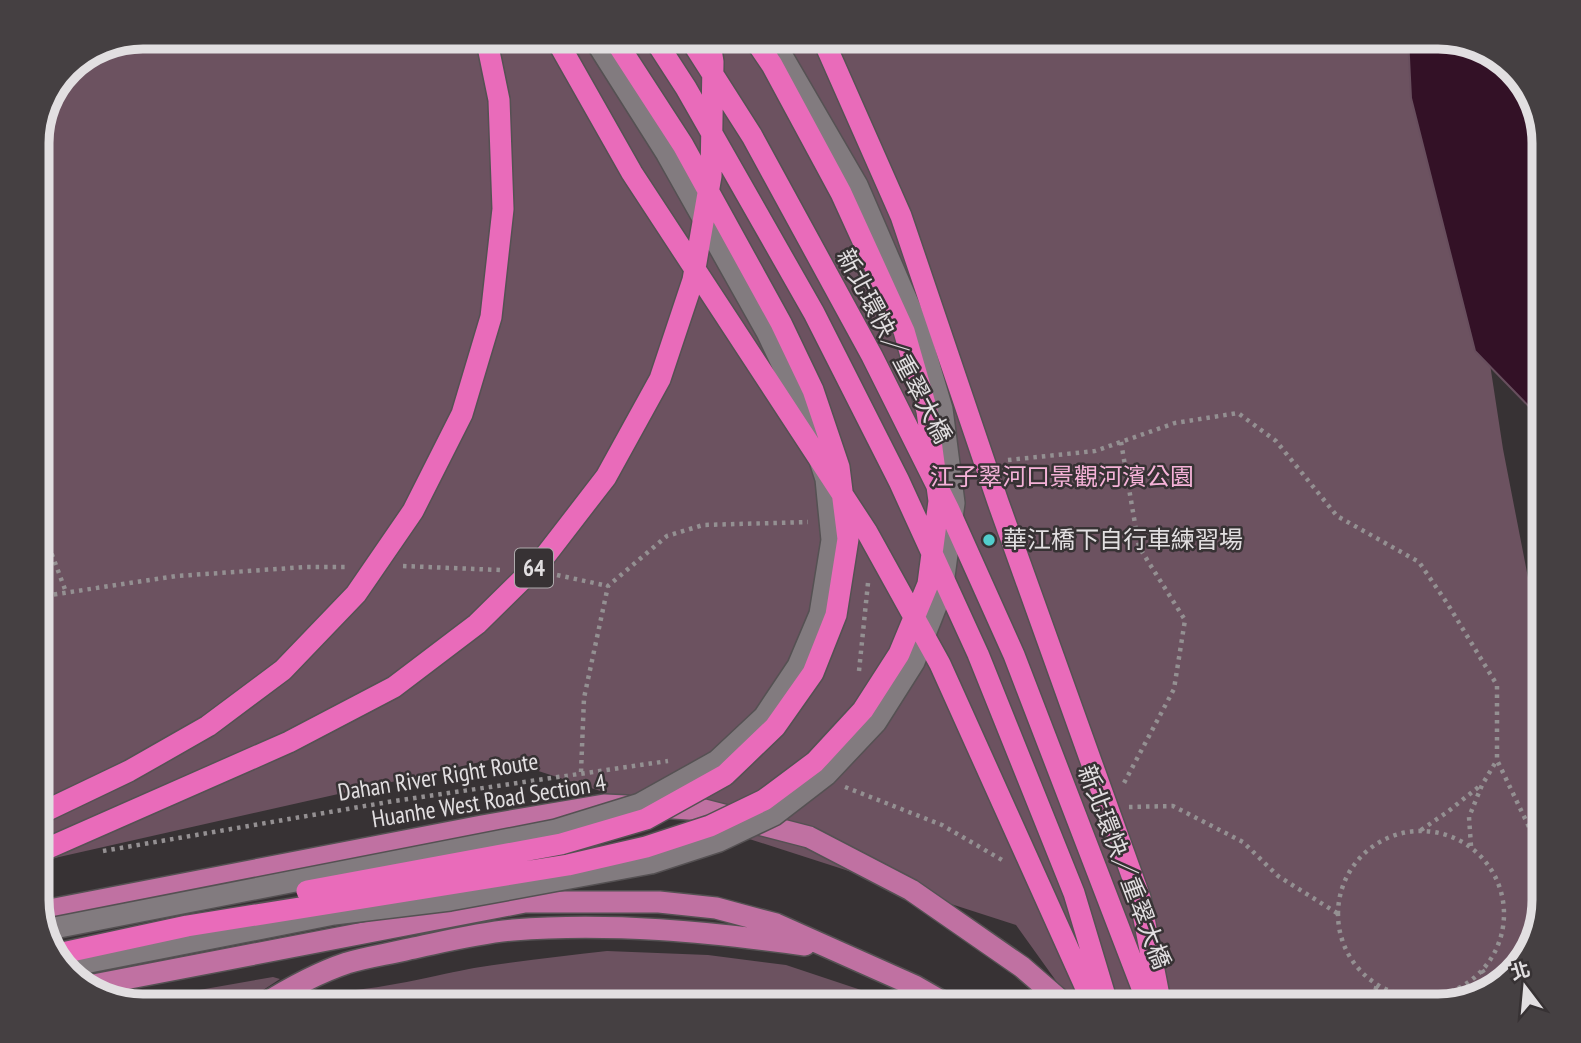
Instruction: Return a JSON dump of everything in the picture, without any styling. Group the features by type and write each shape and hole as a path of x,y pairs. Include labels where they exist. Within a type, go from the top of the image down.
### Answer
{"highway":[{"path":"49,809 129,771 208,726 283,670 356,594 413,511 462,414 491,317 503,209 499,100 488,49"},
{"path":"562,49 632,173 874,544 940,664 1089,994"},
{"path":"59,940 195,911 561,844 646,819 725,775 775,727 813,673 836,615 848,539 839,467 813,390 781,323 683,145 621,49"},
{"path":"661,49 686,88 814,313 899,481 978,654 1059,855 1074,893 1104,994"},
{"name":"新北環快／重翠大橋","path":"697,49 752,136 872,356 949,510 1014,655 1144,994"},
{"name":"64","path":"49,848 289,742 394,687 477,624 542,560 606,477 660,379 693,280 711,176 711,49"},
{"path":"66,952 187,926 568,865 646,847 710,826 764,800 815,762 863,710 899,654 928,584 939,501 927,411 904,331 841,193 761,49"},
{"path":"827,49 901,216 998,502 1140,898 1159,994"}],"main road":[{"name":"Huanhe West Road Section 4","path":"50,910 604,805 704,810 809,837 911,890 1022,967 1053,994"},
{"path":"101,984 525,902 659,902 716,908 776,924 929,994"},
{"path":"281,994 347,963 456,939 512,930 567,927 656,930 745,936 833,948"}],"street":[{"path":"54,928 556,830 640,804 717,761 764,717 798,666 820,614 832,540 826,479 803,408 766,332 667,154 601,49"},
{"path":"75,965 334,914 450,900 651,863 719,842 774,815 826,775 876,722 914,662 942,591 954,503 942,409 917,324 857,185 778,49"}],"path":[{"path":"1006,460 1095,451 1175,422 1238,413 1276,441 1337,516 1419,562 1497,685 1497,760 1532,833"},
{"path":"1118,795 1174,689 1185,620 1139,547 1121,442"},
{"path":"581,772 584,698 608,586 667,536 704,525 810,522"},
{"path":"49,547 66,592"},
{"path":"49,595 176,576 362,566"},
{"path":"389,566 506,570"},
{"path":"556,575 608,586"},
{"path":"858,682 868,580"},
{"name":"Dahan River Right Route","path":"102,851 581,772 676,760"},
{"path":"1471,847 1469,817 1482,785 1497,760"},
{"path":"832,785 845,787 846,774"},
{"path":"1420,830 1482,785"},
{"path":"1125,807 1173,806 1243,842 1278,876 1337,913"},
{"path":"1398,994 1377,985 1360,972 1347,954 1339,934 1337,913 1341,888 1353,864 1371,846 1394,834 1420,830 1447,835 1471,847 1488,863 1499,883 1504,906 1503,929 1495,951 1482,971 1467,983 1443,994"},
{"path":"1482,971 1488,979"},
{"path":"1374,994 1377,985"}],"green space":[{"name":"江子翠河口景觀河濱公園","path":"144,49 1442,49 1503,449 1532,598 1532,900 1527,930 1522,941 1516,952 1490,952 1490,978 1462,991 1450,993 1065,994 1016,925 498,758 49,859 49,137 59,102 81,72 113,54"},
{"path":"607,951 708,955 786,965 873,994 301,994 311,989 367,989 524,961"},
{"path":"273,977 280,979 257,994 176,994"}],"shaded area":[{"path":"1409,49 1450,50 1468,54 1500,72 1516,91 1529,119 1532,144 1532,410 1475,351 1411,98"}],"place":[{"name":"華江橋下自行車練習場","path":"989,540"}]}
